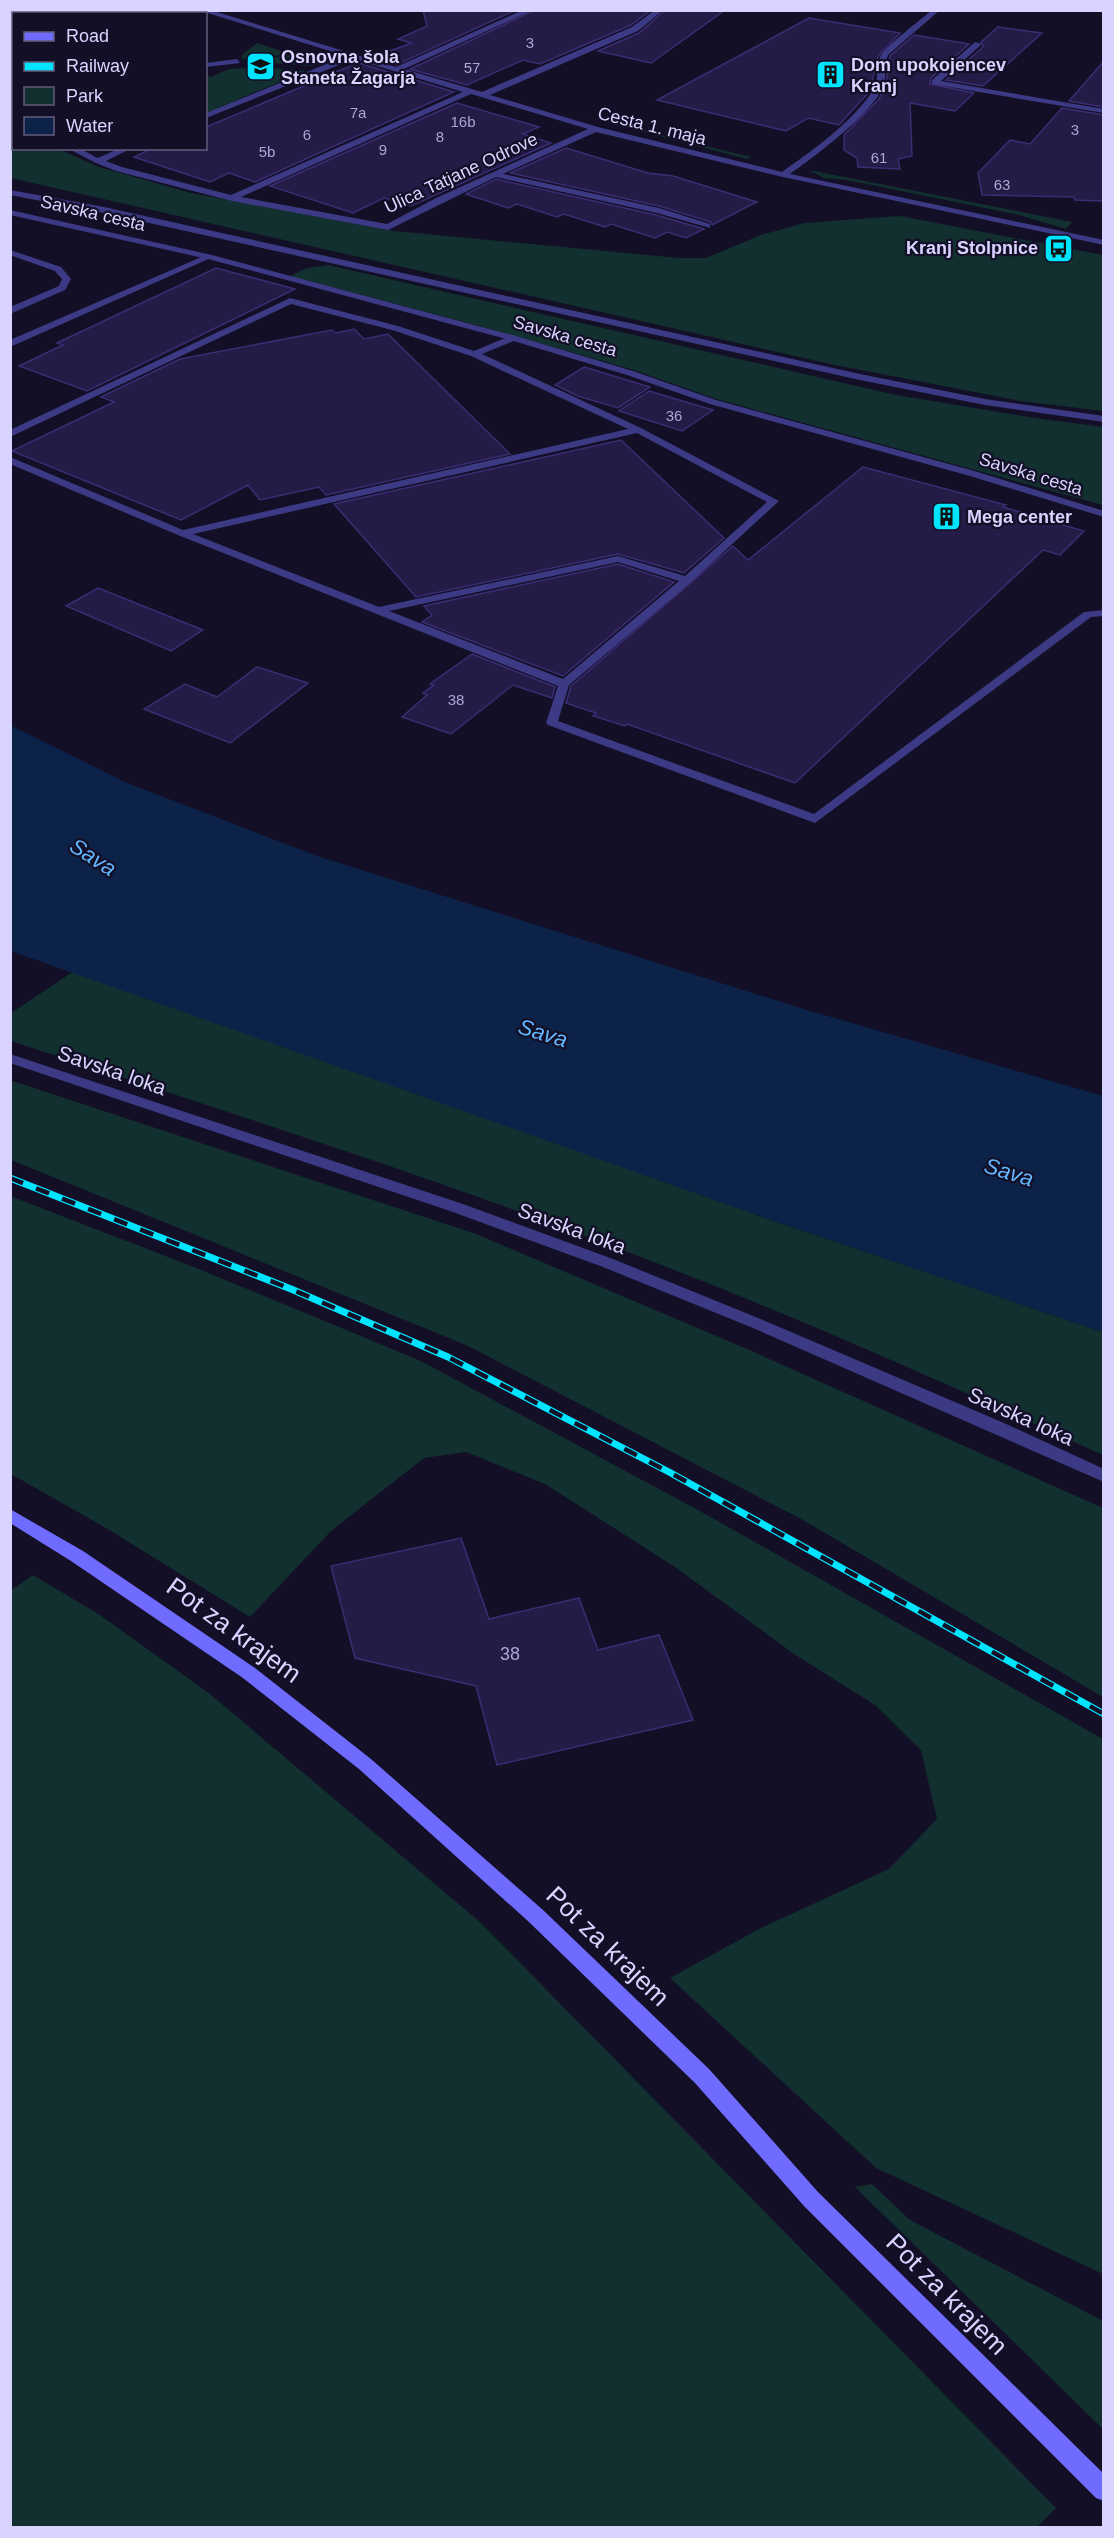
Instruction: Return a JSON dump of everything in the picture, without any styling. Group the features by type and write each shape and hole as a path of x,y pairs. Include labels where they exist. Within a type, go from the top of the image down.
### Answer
{"street":[{"name":"Cesta 1. maja","path":"201,10 595,129 783,175 1104,243"},
{"path":"229,14 239,10"},
{"path":"395,70 530,10"},
{"path":"480,96 635,29 660,10"},
{"path":"783,175 865,104 879,88 880,61 885,54 937,10"},
{"path":"978,44 935,82 1104,111"},
{"path":"207,116 351,57"},
{"path":"207,65 237,61"},
{"path":"232,198 469,92"},
{"name":"Ulica Tatjane Odrove","path":"76,150 119,169 232,198 388,227 595,129"},
{"path":"99,160 123,150"},
{"path":"496,175 659,211 707,226"},
{"name":"Savska cesta","path":"10,192 104,210 860,377 985,402 1104,419"},
{"name":"Savska cesta","path":"10,212 209,257 513,338 630,373 713,402 974,474 1104,514"},
{"path":"10,252 58,269 67,279 62,288 10,311"},
{"path":"10,344 209,257"},
{"path":"10,434 290,301 396,328 474,354 638,430 774,501 687,580 564,684 552,723 815,819 1088,614 1104,613"},
{"path":"474,354 513,338"},
{"path":"182,533 638,430"},
{"path":"10,460 182,533 564,684"},
{"path":"379,610 618,559 687,580"},
{"name":"Savska loka","path":"10,1058 458,1208 608,1263 758,1324 998,1427 1104,1476"},
{"name":"Pot za krajem","path":"10,1515 77,1556 249,1673 365,1764 536,1916 702,2076 811,2199 1104,2490"}],"green space":[{"path":"257,43 290,54 241,59 243,54"},
{"path":"304,53 332,61 310,66 248,61"},
{"path":"262,67 306,71 207,113 207,75 211,77 229,69"},
{"path":"571,113 751,157 747,159"},
{"path":"10,122 12,123 12,150 60,150 99,167 191,193 394,231 679,258 706,258 761,235 804,223 900,216 1103,255 1103,411 1020,401 830,364 11,178"},
{"path":"809,170 1072,222 1066,229 1019,215 847,180 824,178"},
{"path":"328,265 896,395 1103,427 1103,505 716,399 634,370 476,325 290,276 307,268"},
{"path":"74,971 774,1221 1103,1332 1103,1455 838,1337 595,1239 346,1151 11,1041 11,1013"},
{"path":"10,1080 476,1234 747,1349 1103,1508 1103,1697 803,1520 466,1345 11,1160"},
{"path":"10,1196 194,1267 421,1361 709,1516 1103,1739 1103,2274 876,2168 670,1978 759,1929 889,1869 937,1819 921,1750 875,1705 794,1654 675,1567 545,1484 466,1452 424,1458 331,1531 250,1617 106,1528 11,1474"},
{"path":"33,1575 100,1615 210,1694 480,1922 1056,2508 1036,2528 11,2527 10,1591"},
{"path":"872,2184 910,2220 1103,2321 1103,2429 855,2187"}],"water":[{"name":"Sava","path":"10,725 125,782 317,856 807,1010 1103,1096 1103,1332 774,1221 11,951"}],"building":[{"path":"423,10 516,10 396,65 373,57 412,43 398,39 427,26"},
{"path":"535,10 651,10 631,25 540,64 523,60 467,85 410,69"},
{"path":"665,10 725,10 651,63 598,51 639,33"},
{"path":"809,18 900,33 878,56 870,91 839,125 808,118 786,131 657,100"},
{"path":"998,27 1042,33 983,86 946,80 984,46 981,42"},
{"path":"914,35 969,44 931,78 930,84 974,93 955,111 910,103 912,156 898,159 900,169 858,167 857,158 844,150 844,135 879,99 886,84 890,56"},
{"path":"1104,61 1104,107 1069,101"},
{"path":"359,63 454,92 255,182 229,173 210,182 134,157 149,150 207,150 207,127 306,85 303,84"},
{"path":"457,103 539,127 523,134 551,143 411,206 384,198 353,213 270,186"},
{"path":"1062,108 1104,115 1104,201 1075,200 1074,197 982,195 978,173 1010,140 1030,144"},
{"path":"566,148 648,173 673,176 757,202 712,225 711,222 659,206 510,173"},
{"path":"496,179 656,215 704,229 686,238 667,232 655,238 611,224 605,227 564,214 557,217 517,204 508,208 466,194"},
{"path":"216,268 295,289 87,391 19,366 63,345 57,343"},
{"path":"354,329 364,339 388,334 510,454 326,495 319,487 260,500 248,485 181,520 12,451 114,402 101,397 180,359 332,330 336,333"},
{"path":"584,367 650,387 618,408 578,396 555,385"},
{"path":"649,391 713,410 682,431 619,411"},
{"path":"621,440 724,538 684,573 618,554 416,597 334,504"},
{"path":"863,467 1006,505 1003,507 1084,531 1060,555 1043,550 795,783 627,724 625,726 593,716 596,713 566,703 571,686 733,546 748,560"},
{"path":"618,564 674,582 563,676 422,622 432,615 424,606"},
{"path":"98,588 203,630 171,651 66,606"},
{"path":"472,654 555,687 552,698 513,685 451,734 402,717 427,695 423,693 434,685 430,684"},
{"path":"257,667 308,683 230,743 144,709 185,684 217,697"},
{"path":"461,1538 489,1619 579,1598 598,1650 659,1635 693,1720 497,1765 476,1686 355,1658 331,1566"}],"railway":[{"path":"10,1178 291,1289 448,1357 669,1472 1104,1714"}],"place":[{"name":"Osnovna šola Staneta Žagarja","path":"260,67"},
{"name":"Dom upokojencev Kranj","path":"830,75"},
{"name":"Kranj Stolpnice","path":"1059,248"},
{"name":"Mega center","path":"946,517"}]}
